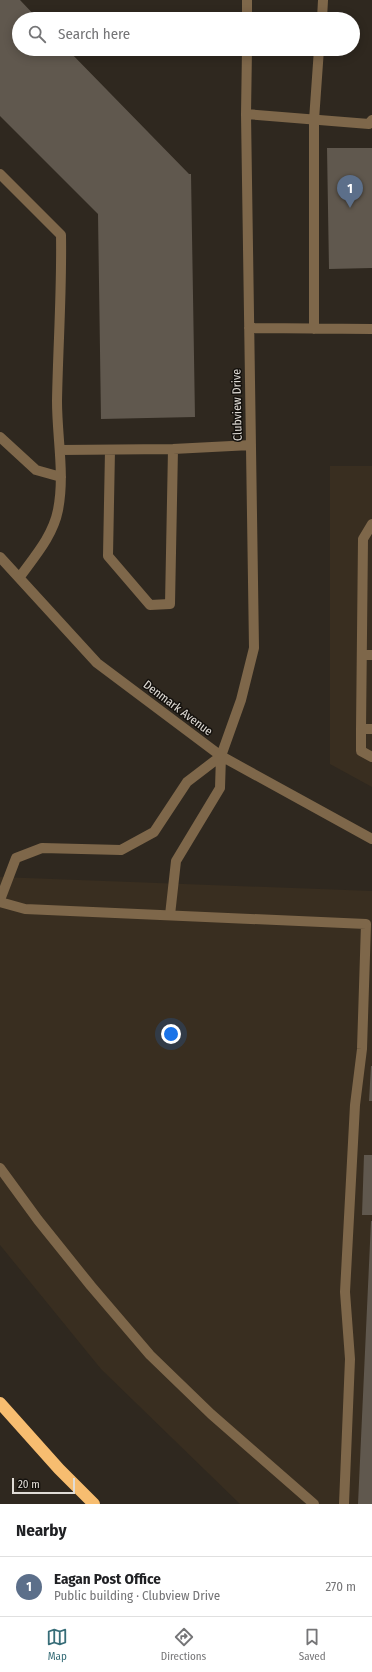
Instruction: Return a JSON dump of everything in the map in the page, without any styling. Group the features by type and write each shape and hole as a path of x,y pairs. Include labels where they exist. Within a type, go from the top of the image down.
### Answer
{"highway":[{"path":"0,1403 94,1504"}],"street":[{"path":"247,0 247,12"},
{"path":"322,12 323,0"},
{"name":"Clubview Drive","path":"170,915 176,861 220,788 221,756 241,700 254,648 246,114 247,56"},
{"path":"314,329 314,120 319,56"},
{"path":"246,114 369,124 372,120"},
{"path":"0,174 61,235 62,281 57,403 61,477 58,511 50,534 19,578"},
{"path":"250,328 372,330"},
{"path":"0,437 36,470 61,477"},
{"path":"60,450 173,449 251,445"},
{"path":"110,450 108,556 150,605 170,604 173,449"},
{"path":"372,524 363,539 367,582 367,655 361,729 361,751 372,757"},
{"name":"Denmark Avenue","path":"0,557 97,663 221,756 372,839"},
{"path":"361,729 372,729"},
{"path":"221,756 187,782 154,832 120,850 42,848 16,858 0,901 25,909 366,924 368,987 355,1105 345,1292 350,1359 344,1504"},
{"path":"0,1168 38,1220 91,1286 150,1355 211,1414 314,1504"}],"shaded area":[{"path":"330,466 372,466 372,787 330,764"},
{"path":"0,877 372,891 372,1504 240,1504 101,1369 0,1245"}],"building":[{"path":"0,0 20,0 31,12 12,12 12,56 74,56 189,174 191,174 195,417 101,419 98,214 0,116"},
{"path":"327,148 372,148 372,268 329,269"},
{"path":"371,1066 372,1101 369,1101"},
{"path":"364,1155 372,1155 372,1215 362,1215"},
{"path":"371,1221 372,1504 358,1504"}],"place":[{"name":"Eagan Post Office","path":"350,208"}]}
